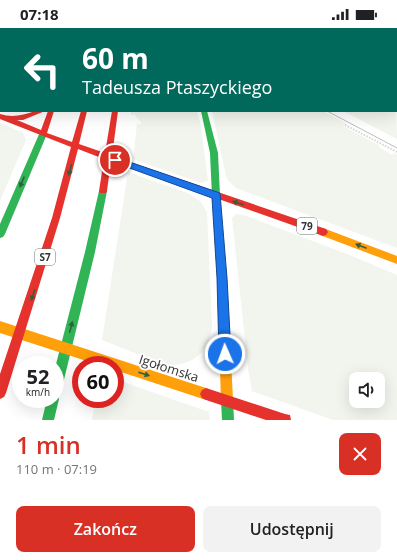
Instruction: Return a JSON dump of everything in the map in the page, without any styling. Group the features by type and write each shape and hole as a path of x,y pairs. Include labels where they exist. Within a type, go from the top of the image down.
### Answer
{"main road":[{"path":"2,117 21,118 39,112"},
{"path":"0,234 43,134 51,112"},
{"path":"64,356 88,259 104,184 115,112"},
{"path":"204,112 212,146 216,181 228,420"},
{"name":"S7","path":"0,393 43,264 67,182 83,115"},
{"name":"79","path":"2,117 43,134 216,196 291,220 397,260"},
{"name":"Igołomska","path":"0,327 285,420"},
{"path":"48,420 51,408"}],"path":[{"path":"345,125 397,152"}],"shaded area":[{"path":"131,112 197,112 201,126 208,181 201,183 133,159 137,124 142,124 134,114 131,115"},
{"path":"212,112 325,112 346,123 343,126 380,146 379,147 392,155 394,153 397,155 397,248 236,188 226,176"},
{"path":"345,112 396,112 397,139"},
{"path":"0,123 23,133 26,140 0,201"},
{"path":"128,172 190,194 201,202 207,212 212,326 210,336 203,351 198,356 183,363 165,365 102,340"},
{"path":"236,214 247,216 352,256 397,275 397,420 333,420 252,391 248,368 232,218"},
{"path":"124,382 209,412 210,420 92,420 94,408 124,408"}],"tram line":[{"path":"329,112 397,148"}],"traffic: fast":[{"path":"204,112 214,153 216,196"},
{"path":"0,234 43,134"},
{"path":"64,356 90,252 103,191"},
{"path":"227,400 228,420"},
{"path":"48,420 51,408"}],"traffic: slow":[{"path":"216,196 222,278 227,400"},
{"path":"323,232 397,260"},
{"path":"0,327 206,394"}],"traffic: jam":[{"path":"3,118 21,118 39,112"},
{"path":"43,134 51,112"},
{"path":"0,393 56,218 84,112"},
{"path":"103,191 115,112"},
{"path":"0,116 43,134 216,196 323,232"},
{"path":"206,394 285,420"}],"route":[{"path":"115,160 216,196 222,278 225,354"}]}
